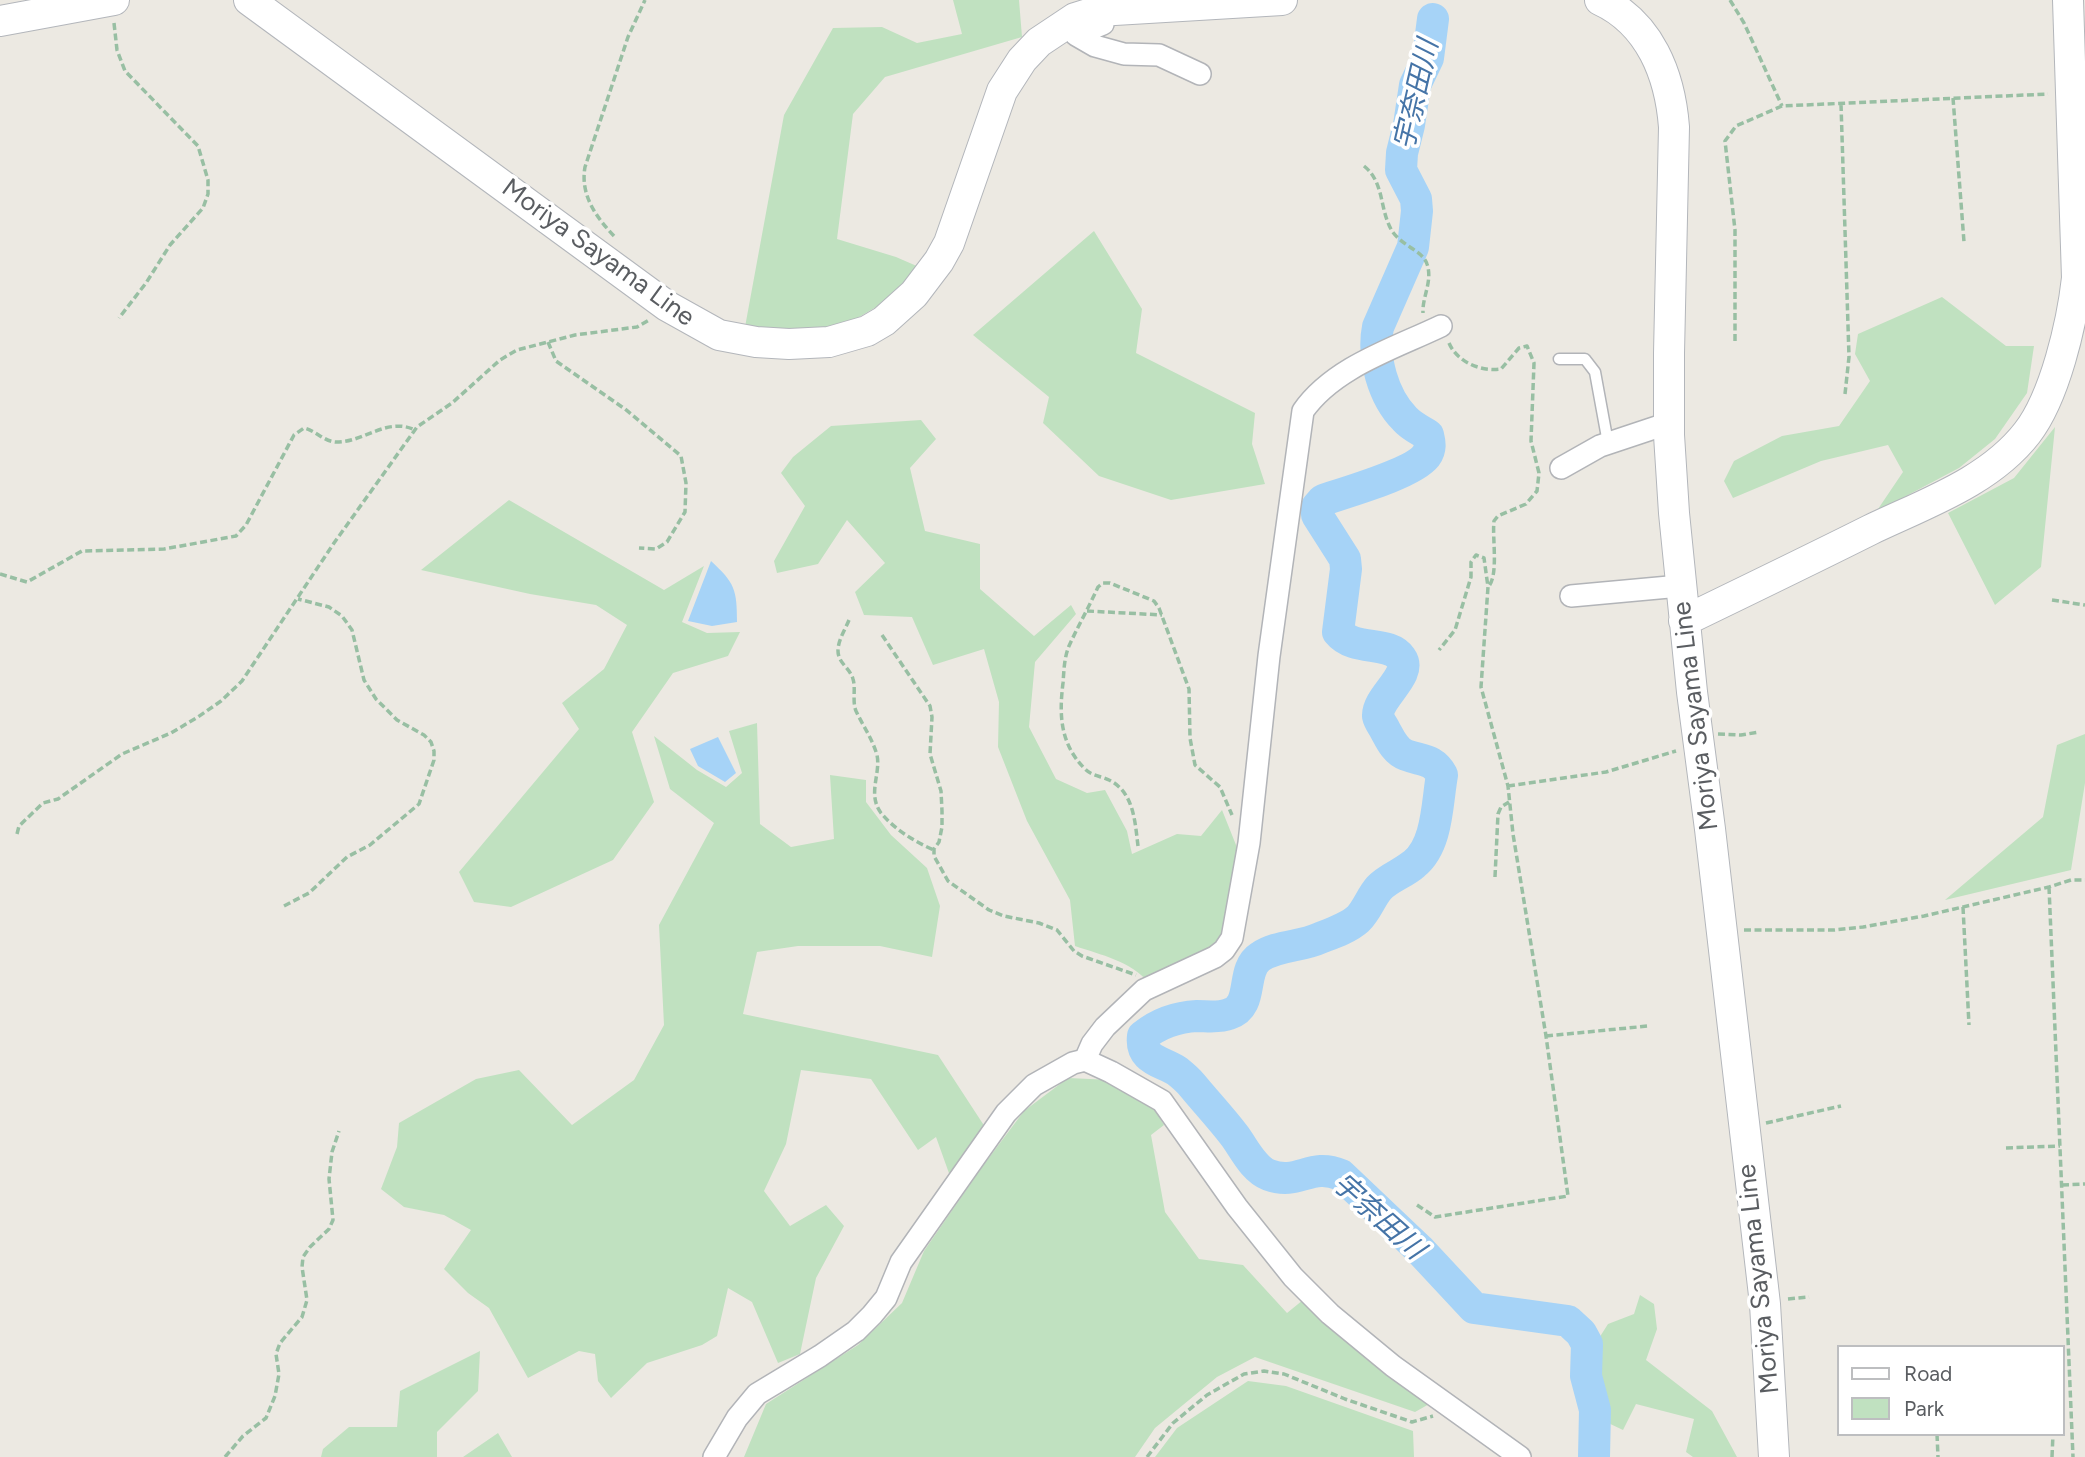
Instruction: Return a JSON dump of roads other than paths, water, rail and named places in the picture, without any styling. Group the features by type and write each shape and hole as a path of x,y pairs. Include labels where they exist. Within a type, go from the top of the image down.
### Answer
{"main road":[{"path":"0,22 112,0"},
{"name":"Moriya Sayama Line","path":"249,0 656,298 710,331 756,342 789,344 829,342 851,337 884,321 914,294 949,243 1002,91 1012,74 1039,42 1061,25 1102,10 1282,0"},
{"name":"Moriya Sayama Line","path":"1600,0 1622,14 1647,41 1664,71 1672,102 1674,127 1669,423 1680,586 1763,1291 1774,1457"},
{"path":"1684,621 1981,476 2026,433 2043,407 2073,311 2077,278 2068,0"}],"street":[{"path":"1102,10 1103,24 1076,35 1095,46 1124,54 1159,55 1200,74"},
{"path":"1085,1060 1092,1044 1105,1027 1146,989 1215,957 1232,938 1249,843 1269,656 1303,411 1313,396 1331,381 1435,329"},
{"path":"1561,468 1608,443 1669,423"},
{"path":"1571,596 1680,586"},
{"path":"714,1457 737,1418 757,1394 829,1350 856,1331 872,1315 886,1298 901,1262 1006,1113 1034,1085 1073,1063 1085,1060 1162,1101 1237,1207 1293,1277 1330,1314 1393,1366 1520,1457"}],"lane":[{"path":"1559,359 1585,359 1595,372 1608,443"}],"water":[{"path":"711,561 733,588 737,622 712,626 688,621"},
{"path":"718,737 736,773 725,782 698,766 690,749"}],"waterway":[{"name":"宇奈田川","path":"1433,19 1428,58 1415,85 1402,153 1401,170 1416,199 1413,247 1378,327 1377,339 1378,363 1385,388 1397,410 1407,421 1428,435 1429,448 1426,456 1407,469 1378,482 1323,500 1317,507 1317,515 1345,559 1338,632 1353,642 1388,649 1401,658 1402,672 1383,701 1378,716 1399,751 1431,763 1442,775 1432,835 1422,856 1379,888 1354,922 1313,941 1274,950 1260,957 1250,970 1245,996 1237,1010 1221,1016 1190,1017 1168,1022 1143,1036 1143,1044 1148,1055 1189,1081 1263,1172 1279,1178 1321,1171 1341,1175 1419,1249 1474,1308 1568,1321 1581,1333 1587,1344 1586,1376 1595,1410 1594,1457"}]}
